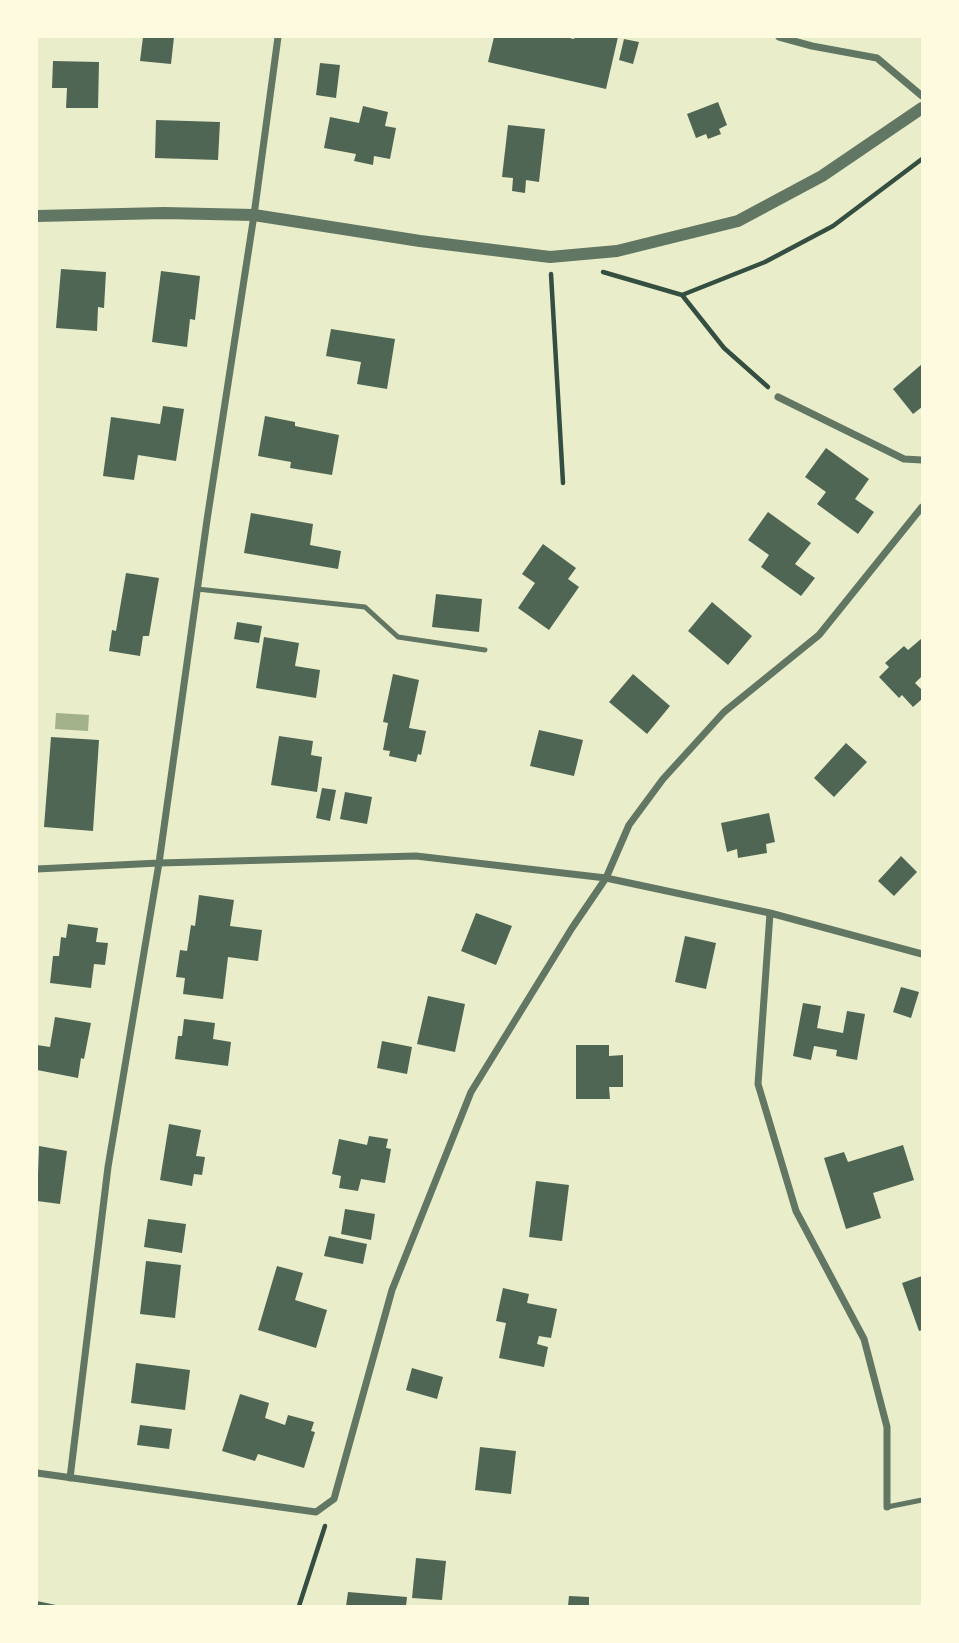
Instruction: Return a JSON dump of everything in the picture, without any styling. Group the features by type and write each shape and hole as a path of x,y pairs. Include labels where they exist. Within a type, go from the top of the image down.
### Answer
{"street":[{"path":"70,1479 108,1167 159,863 278,37"},
{"path":"779,37 877,58 922,96"},
{"path":"37,216 164,213 254,215 420,241 550,257 617,251 738,221 822,176 922,108"},
{"path":"779,397 904,459 922,460"},
{"path":"37,1473 316,1512 334,1499 392,1290 471,1093 572,928 606,878 629,825 663,779 724,712 819,635 922,507"},
{"path":"37,869 416,856 606,878 770,913 922,954"},
{"path":"770,913 758,1084 796,1211 863,1339 887,1427 887,1507"}],"lane":[{"path":"197,589 365,607 398,637 485,650"},
{"path":"887,1507 922,1500"}],"path":[{"path":"682,295 765,262 832,226 922,159"},
{"path":"550,257 563,483"},
{"path":"602,272 682,295 724,348 779,397"},
{"path":"299,1606 334,1499"}],"shaded area":[{"path":"56,713 89,715 88,731 55,729"}],"building":[{"path":"143,37 174,37 171,64 140,61"},
{"path":"494,37 618,37 606,89 488,62"},
{"path":"624,39 639,42 633,64 619,60"},
{"path":"53,61 99,62 98,108 66,108 67,88 52,88"},
{"path":"320,63 340,65 336,98 316,95"},
{"path":"718,102 727,125 719,129 721,134 708,139 706,134 696,138 687,114"},
{"path":"363,106 388,112 385,126 396,128 390,159 374,156 373,165 354,161 356,154 324,148 330,117 359,123"},
{"path":"156,120 220,122 218,160 155,158"},
{"path":"508,125 545,129 539,182 526,180 525,193 512,191 513,178 502,177"},
{"path":"61,269 106,272 104,308 98,307 97,331 56,328"},
{"path":"161,271 200,276 195,320 190,319 187,347 152,342"},
{"path":"331,329 395,339 387,389 357,384 361,362 326,356"},
{"path":"922,364 922,407 913,414 893,389"},
{"path":"163,406 184,409 176,461 138,455 134,480 103,476 111,417 160,424"},
{"path":"265,416 295,422 295,426 339,435 332,475 290,468 291,462 258,456"},
{"path":"826,448 869,479 855,499 874,512 858,534 817,504 826,492 805,477"},
{"path":"768,512 811,543 795,564 815,578 801,596 761,567 769,555 748,540"},
{"path":"251,513 313,524 310,545 341,551 338,569 244,553"},
{"path":"543,544 576,568 568,579 579,587 549,630 518,608 535,583 522,574"},
{"path":"126,573 159,578 149,636 143,636 140,656 109,651 112,630 116,631"},
{"path":"436,594 482,599 479,632 432,627"},
{"path":"712,602 752,636 728,665 688,631"},
{"path":"237,622 262,626 259,643 234,639"},
{"path":"264,637 299,643 295,666 320,670 316,698 256,688"},
{"path":"921,639 922,676 915,683 922,690 922,699 913,707 902,695 899,698 879,677 889,667 885,663 904,646 908,650"},
{"path":"393,674 419,680 409,728 426,731 421,755 418,754 416,762 389,756 390,751 383,750 388,723 383,722"},
{"path":"633,674 670,706 647,734 609,702"},
{"path":"539,730 583,740 574,776 530,766"},
{"path":"279,736 313,741 311,755 322,757 317,792 271,785"},
{"path":"51,737 99,740 93,831 44,827"},
{"path":"846,743 867,762 834,797 814,778"},
{"path":"322,788 336,790 330,821 316,818"},
{"path":"345,792 372,797 367,824 340,819"},
{"path":"769,813 775,842 766,844 767,853 738,858 737,849 727,852 721,823"},
{"path":"901,856 917,872 894,896 878,881"},
{"path":"199,895 234,900 230,926 262,930 258,961 228,957 223,999 183,994 185,978 176,977 180,950 187,951 191,925 195,926"},
{"path":"476,913 512,926 496,965 461,951"},
{"path":"68,924 98,928 96,942 108,943 105,965 94,964 91,988 50,983 53,956 59,956 61,937 66,938"},
{"path":"685,936 716,943 706,989 675,982"},
{"path":"901,987 919,992 911,1018 893,1012"},
{"path":"428,996 465,1004 455,1052 417,1044"},
{"path":"803,1003 821,1006 817,1028 843,1033 847,1011 865,1014 857,1060 836,1056 837,1050 814,1046 811,1060 793,1056"},
{"path":"55,1017 91,1023 78,1078 37,1070 37,1045 50,1047"},
{"path":"184,1019 215,1023 213,1039 231,1042 228,1066 175,1059 178,1036 182,1036"},
{"path":"382,1041 412,1047 407,1074 377,1068"},
{"path":"576,1045 609,1045 609,1056 623,1055 623,1087 609,1087 610,1099 576,1099"},
{"path":"169,1124 201,1130 196,1156 205,1157 202,1175 194,1174 192,1186 160,1180"},
{"path":"369,1136 388,1139 386,1148 391,1149 385,1183 361,1179 358,1191 339,1188 341,1176 332,1174 339,1139 367,1145"},
{"path":"903,1145 914,1180 873,1193 881,1218 846,1229 824,1158 844,1152 848,1162"},
{"path":"39,1146 67,1151 60,1204 37,1201"},
{"path":"536,1181 569,1185 562,1241 529,1237"},
{"path":"345,1209 375,1214 371,1240 341,1234"},
{"path":"148,1219 186,1224 182,1253 144,1247"},
{"path":"329,1236 367,1244 363,1264 324,1256"},
{"path":"146,1261 181,1265 175,1318 140,1314"},
{"path":"277,1266 303,1273 295,1300 327,1310 316,1348 258,1330"},
{"path":"922,1276 922,1330 919,1331 902,1283"},
{"path":"503,1288 529,1294 527,1303 557,1309 551,1338 539,1336 537,1344 548,1347 544,1367 499,1358 506,1323 496,1321"},
{"path":"136,1363 190,1370 185,1410 131,1403"},
{"path":"412,1368 443,1377 437,1399 406,1390"},
{"path":"240,1394 269,1403 265,1418 285,1425 288,1415 314,1422 311,1431 315,1432 304,1468 258,1454 255,1461 222,1451"},
{"path":"140,1425 172,1429 169,1449 137,1445"},
{"path":"480,1447 516,1451 511,1494 475,1490"},
{"path":"416,1558 446,1561 442,1600 412,1598"},
{"path":"348,1592 407,1597 406,1606 346,1606"},
{"path":"569,1596 589,1597 589,1606 568,1606"},
{"path":"37,1601 56,1605 56,1606 37,1606"}]}
